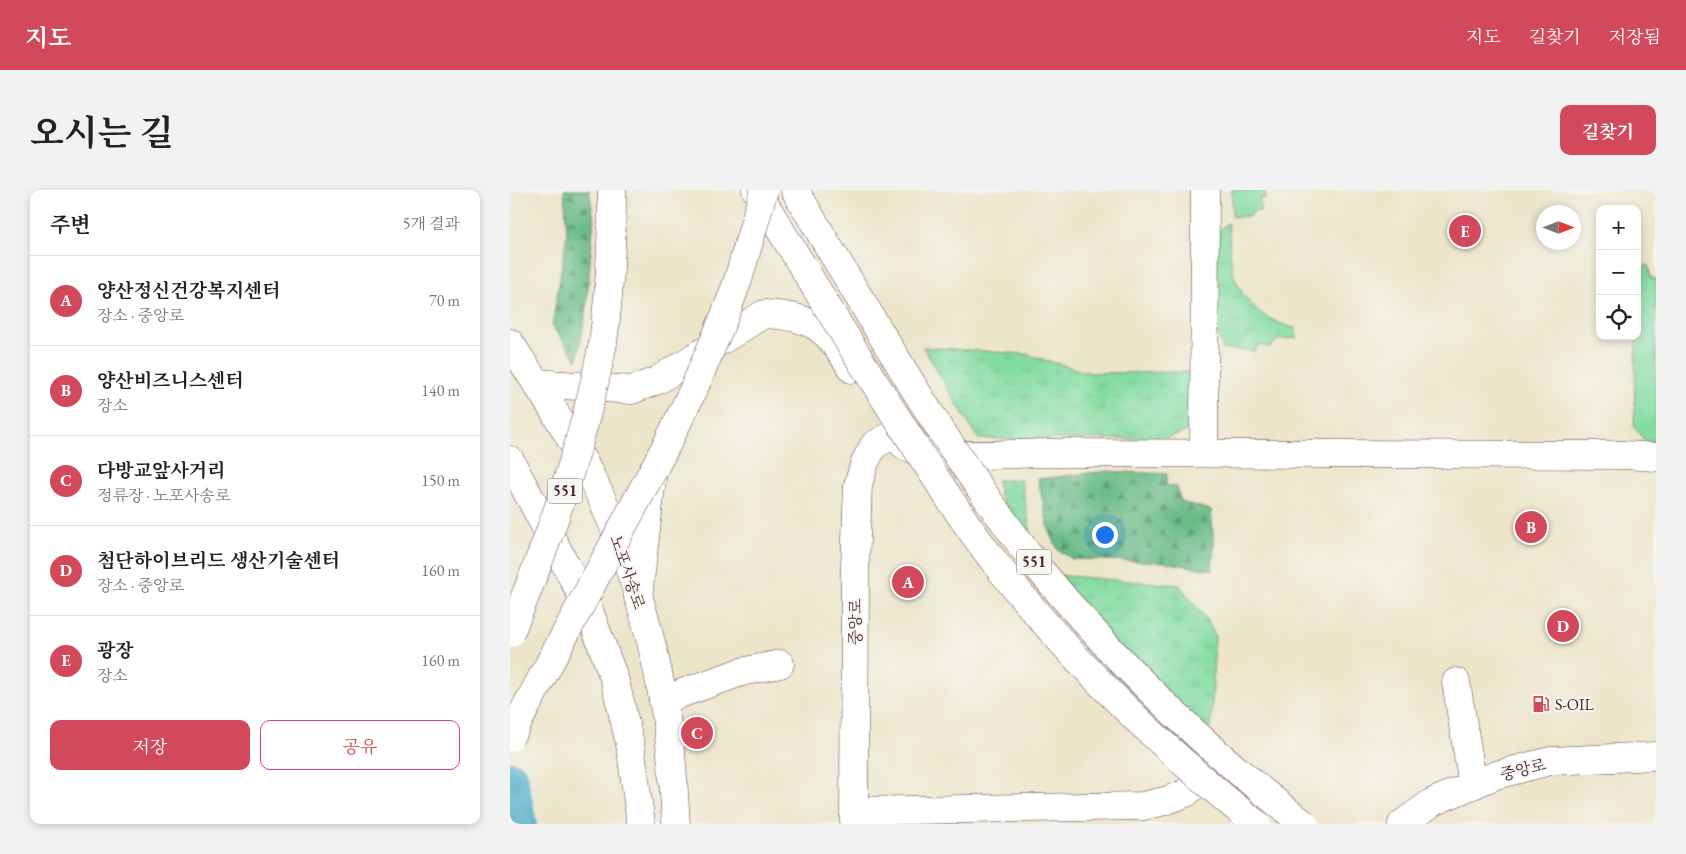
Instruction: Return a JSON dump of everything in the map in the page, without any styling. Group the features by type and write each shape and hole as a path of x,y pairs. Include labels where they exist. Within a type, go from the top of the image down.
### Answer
{"main road":[{"name":"551","path":"510,633 537,570 560,507 584,425 603,343 612,245 612,190"},
{"name":"551","path":"756,190 860,361 948,498 1000,568 1049,627 1108,689 1173,753 1256,824"},
{"path":"510,737 667,444 695,386 738,280 764,190"},
{"name":"551","path":"795,190 935,420 984,495 1041,572 1149,690 1216,752 1304,824"},
{"path":"1204,452 1205,190"},
{"path":"536,383 632,390 658,380 764,314 785,314 812,322 836,344 893,435 908,448 947,455 1204,452 1528,454 1656,457"},
{"name":"노포사송로","path":"510,344 558,416 601,496 631,572 656,660 669,737 676,824"},
{"path":"638,597 655,454 683,382 713,345"},
{"name":"중앙로","path":"854,818 855,567 858,485 864,462 874,446 893,435"},
{"path":"510,460 587,605 615,681 630,744 641,824"},
{"path":"663,700 741,672 780,664"},
{"path":"1456,682 1473,785"},
{"name":"중앙로","path":"1402,824 1433,802 1496,775 1550,761 1656,756"},
{"path":"854,818 1143,806 1165,801 1186,793 1218,763"}],"green space":[{"path":"564,190 589,190 594,218 586,311 577,360 552,326 567,234"},
{"path":"1232,190 1265,190 1265,198 1260,198 1260,211 1254,211 1250,216 1232,217"},
{"path":"1228,223 1232,268 1243,294 1265,316 1295,328 1296,338 1277,340 1271,347 1258,345 1255,351 1223,349 1217,333 1215,254 1219,230"},
{"path":"1648,265 1651,278 1656,279 1656,441 1645,441 1634,427 1636,340 1641,340 1642,267"},
{"path":"923,347 1025,354 1090,373 1191,372 1190,430 1164,439 978,439"},
{"path":"1107,471 1167,474 1166,485 1177,487 1181,502 1211,510 1214,544 1212,570 1163,562 1072,559 1058,550 1049,530 1038,479"},
{"path":"996,480 1021,480 1035,555 1054,575 1179,585 1204,616 1215,635 1211,725 1193,754 1106,666 1048,600 1019,558"}],"waterway":[{"path":"510,779 519,824"}],"place":[{"name":"광장","path":"1465,231"},
{"name":"양산비즈니스센터","path":"1531,527"},
{"name":"양산정신건강복지센터","path":"908,582"},
{"name":"첨단하이브리드 생산기술센터","path":"1563,626"},
{"name":"S-OIL","path":"1541,704"},
{"name":"다방교앞사거리","path":"697,733"}]}
